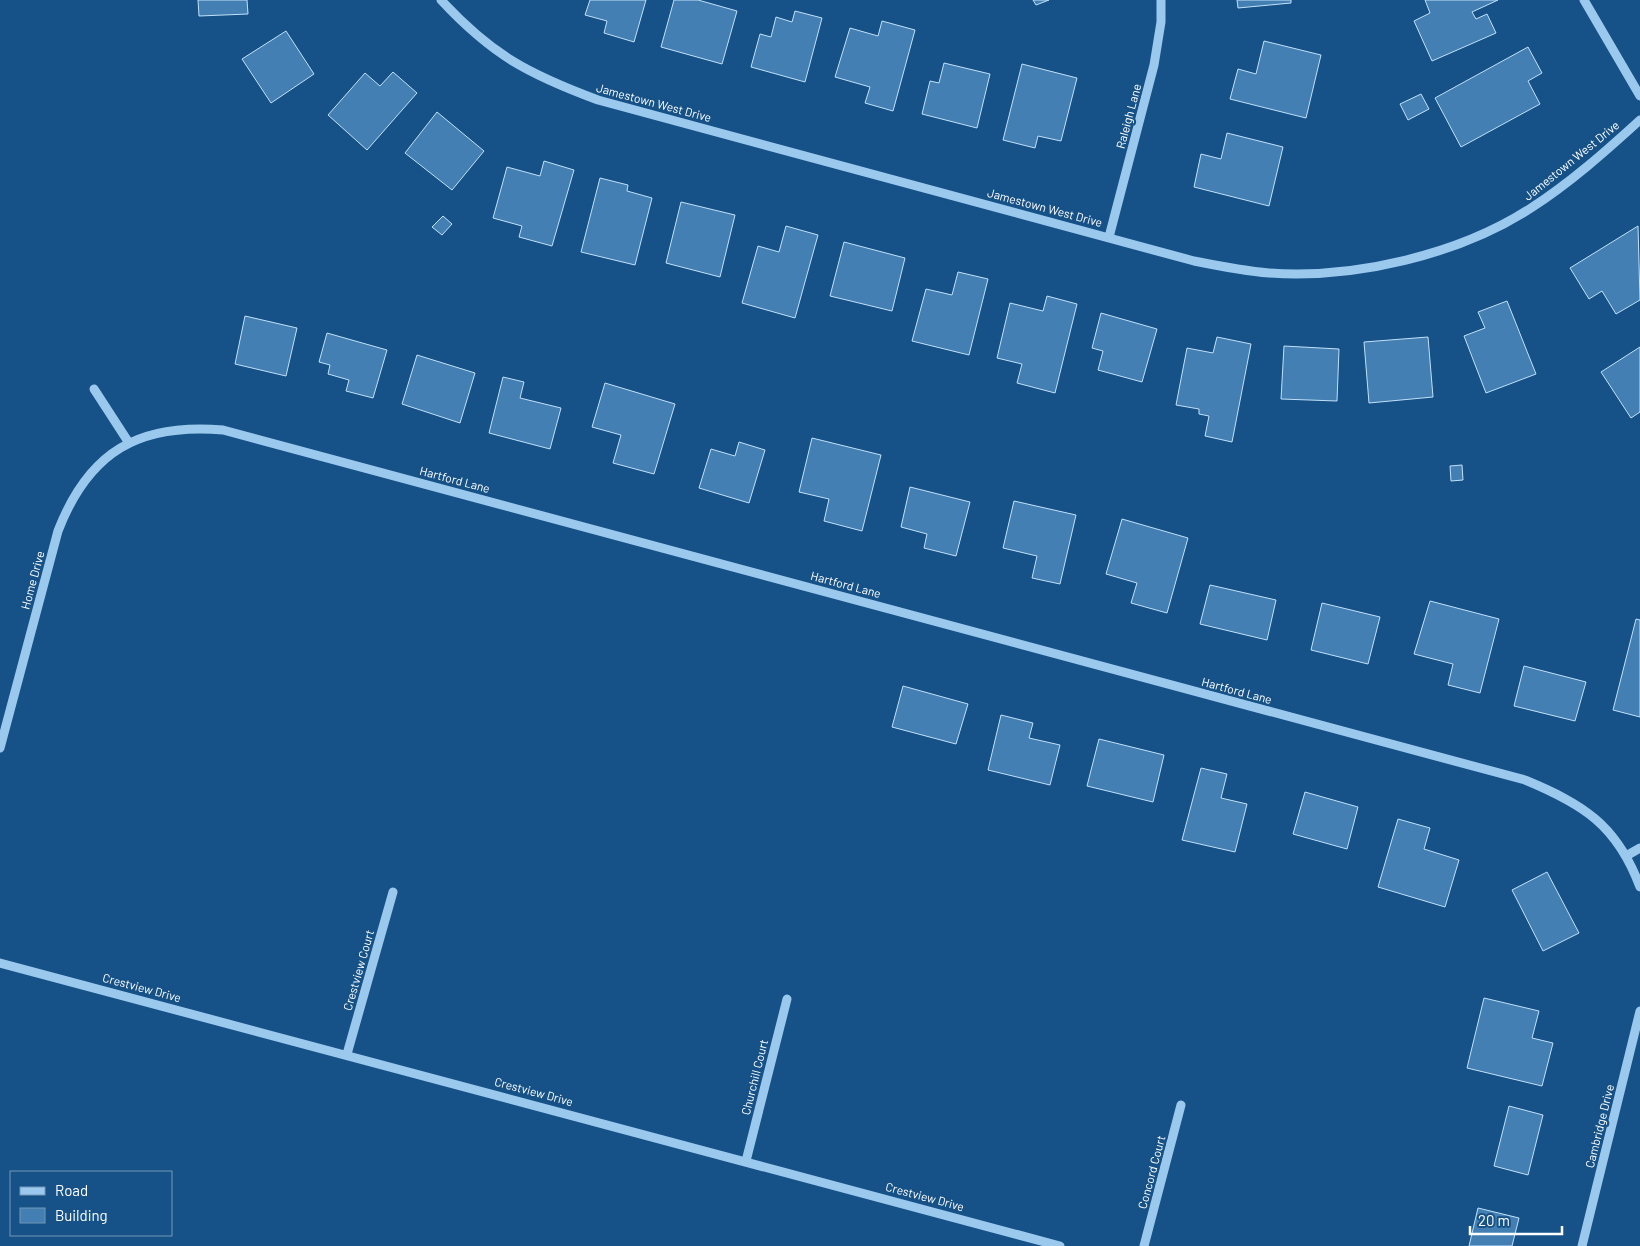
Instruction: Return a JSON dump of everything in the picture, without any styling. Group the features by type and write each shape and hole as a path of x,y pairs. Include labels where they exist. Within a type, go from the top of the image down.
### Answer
{"street":[{"name":"Jamestown West Drive","path":"441,0 481,40 516,65 559,86 598,100 1194,261 1268,273 1317,274 1355,270 1445,249 1473,238 1529,210 1558,189 1640,120"},
{"name":"Raleigh Lane","path":"1109,237 1154,65 1162,22 1161,0"},
{"path":"1584,0 1640,96"},
{"path":"94,389 128,443"},
{"name":"Hartford Lane","path":"128,443 171,429 193,427 223,430 1496,772 1555,792 1578,805 1620,843 1626,856"},
{"name":"Home Drive","path":"0,748 58,531 65,512 76,492 101,461 128,443"},
{"path":"1640,848 1626,856 1640,886"},
{"name":"Crestview Court","path":"347,1054 393,892"},
{"name":"Crestview Drive","path":"0,963 347,1054 1060,1246"},
{"name":"Churchill Court","path":"746,1161 787,1000"},
{"name":"Cambridge Drive","path":"1582,1246 1640,1011"},
{"name":"Concord Court","path":"1144,1246 1181,1105"}],"building":[{"path":"198,0 247,0 248,14 199,16"},
{"path":"590,0 646,0 634,42 604,33 607,21 585,15"},
{"path":"674,0 698,0 737,11 722,64 661,47"},
{"path":"1033,0 1049,0 1036,5"},
{"path":"1237,0 1291,0 1291,3 1238,8"},
{"path":"1425,0 1498,0 1472,12 1476,19 1487,14 1496,33 1432,61 1414,21 1430,13"},
{"path":"795,11 822,18 805,82 751,67 760,34 771,37 776,17 792,22"},
{"path":"882,21 915,30 893,111 865,103 870,87 835,77 850,28 878,36"},
{"path":"286,31 314,74 271,103 242,59"},
{"path":"1264,41 1321,55 1306,118 1230,99 1238,69 1256,74"},
{"path":"1528,47 1542,73 1528,81 1540,104 1461,147 1435,98"},
{"path":"944,63 990,74 977,128 922,114 930,81 939,83"},
{"path":"1022,64 1077,78 1061,141 1038,136 1035,148 1003,140"},
{"path":"393,72 417,93 367,150 328,115 365,73 380,86"},
{"path":"1421,94 1429,109 1408,120 1400,104"},
{"path":"437,112 484,151 452,190 405,153"},
{"path":"1227,133 1283,147 1269,206 1194,187 1201,154 1221,159"},
{"path":"544,161 574,170 552,246 519,237 522,226 493,218 507,167 540,176"},
{"path":"600,178 628,185 627,191 652,198 635,265 581,252"},
{"path":"681,202 735,215 720,277 666,263"},
{"path":"443,216 452,224 442,235 432,227"},
{"path":"786,226 818,235 795,318 742,303 758,246 779,252"},
{"path":"1638,226 1640,300 1616,314 1602,291 1589,299 1570,268"},
{"path":"844,242 905,258 892,311 830,296"},
{"path":"958,272 988,279 969,355 912,341 926,289 952,295"},
{"path":"1047,296 1077,304 1055,393 1017,383 1022,364 997,358 1010,303 1043,311"},
{"path":"1507,301 1536,374 1486,393 1464,336 1485,328 1478,312"},
{"path":"1101,313 1157,329 1142,382 1098,370 1103,351 1092,348"},
{"path":"245,316 297,328 286,376 235,364"},
{"path":"327,333 387,350 373,398 346,391 349,380 328,374 330,365 319,362"},
{"path":"1217,337 1251,344 1232,442 1205,436 1209,416 1199,414 1199,409 1176,405 1187,348 1213,353"},
{"path":"1428,337 1433,397 1369,403 1364,342"},
{"path":"1284,346 1339,349 1337,401 1281,399"},
{"path":"1640,347 1640,412 1631,418 1601,372"},
{"path":"417,355 475,373 460,423 402,404"},
{"path":"503,377 524,382 520,398 561,408 550,449 489,433"},
{"path":"605,383 675,404 654,474 613,463 621,435 592,427"},
{"path":"812,438 881,455 862,531 824,521 829,499 799,492"},
{"path":"739,442 765,450 749,503 699,488 711,449 735,456"},
{"path":"1462,465 1463,480 1451,481 1450,466"},
{"path":"910,487 970,502 956,556 924,548 927,534 901,527"},
{"path":"1014,501 1076,515 1060,584 1032,578 1037,556 1003,548"},
{"path":"1122,519 1188,538 1167,613 1131,603 1137,583 1106,574"},
{"path":"1210,585 1276,600 1267,640 1200,624"},
{"path":"1430,601 1499,619 1480,693 1448,685 1453,664 1414,654"},
{"path":"1322,603 1380,617 1368,664 1311,650"},
{"path":"1636,619 1640,620 1640,717 1613,710"},
{"path":"1524,666 1586,682 1575,721 1514,706"},
{"path":"903,686 968,704 956,744 892,727"},
{"path":"1001,715 1033,723 1029,738 1060,745 1050,785 988,770"},
{"path":"1099,739 1164,755 1153,802 1087,786"},
{"path":"1201,768 1227,774 1221,798 1247,804 1235,852 1182,840"},
{"path":"1305,792 1358,807 1347,849 1293,834"},
{"path":"1398,819 1430,828 1424,849 1459,860 1445,907 1378,887"},
{"path":"1547,872 1579,933 1543,951 1512,890"},
{"path":"1484,998 1539,1011 1532,1038 1553,1043 1542,1086 1467,1068"},
{"path":"1509,1106 1543,1115 1528,1175 1494,1166"},
{"path":"1478,1208 1519,1218 1512,1246 1469,1246"}]}
